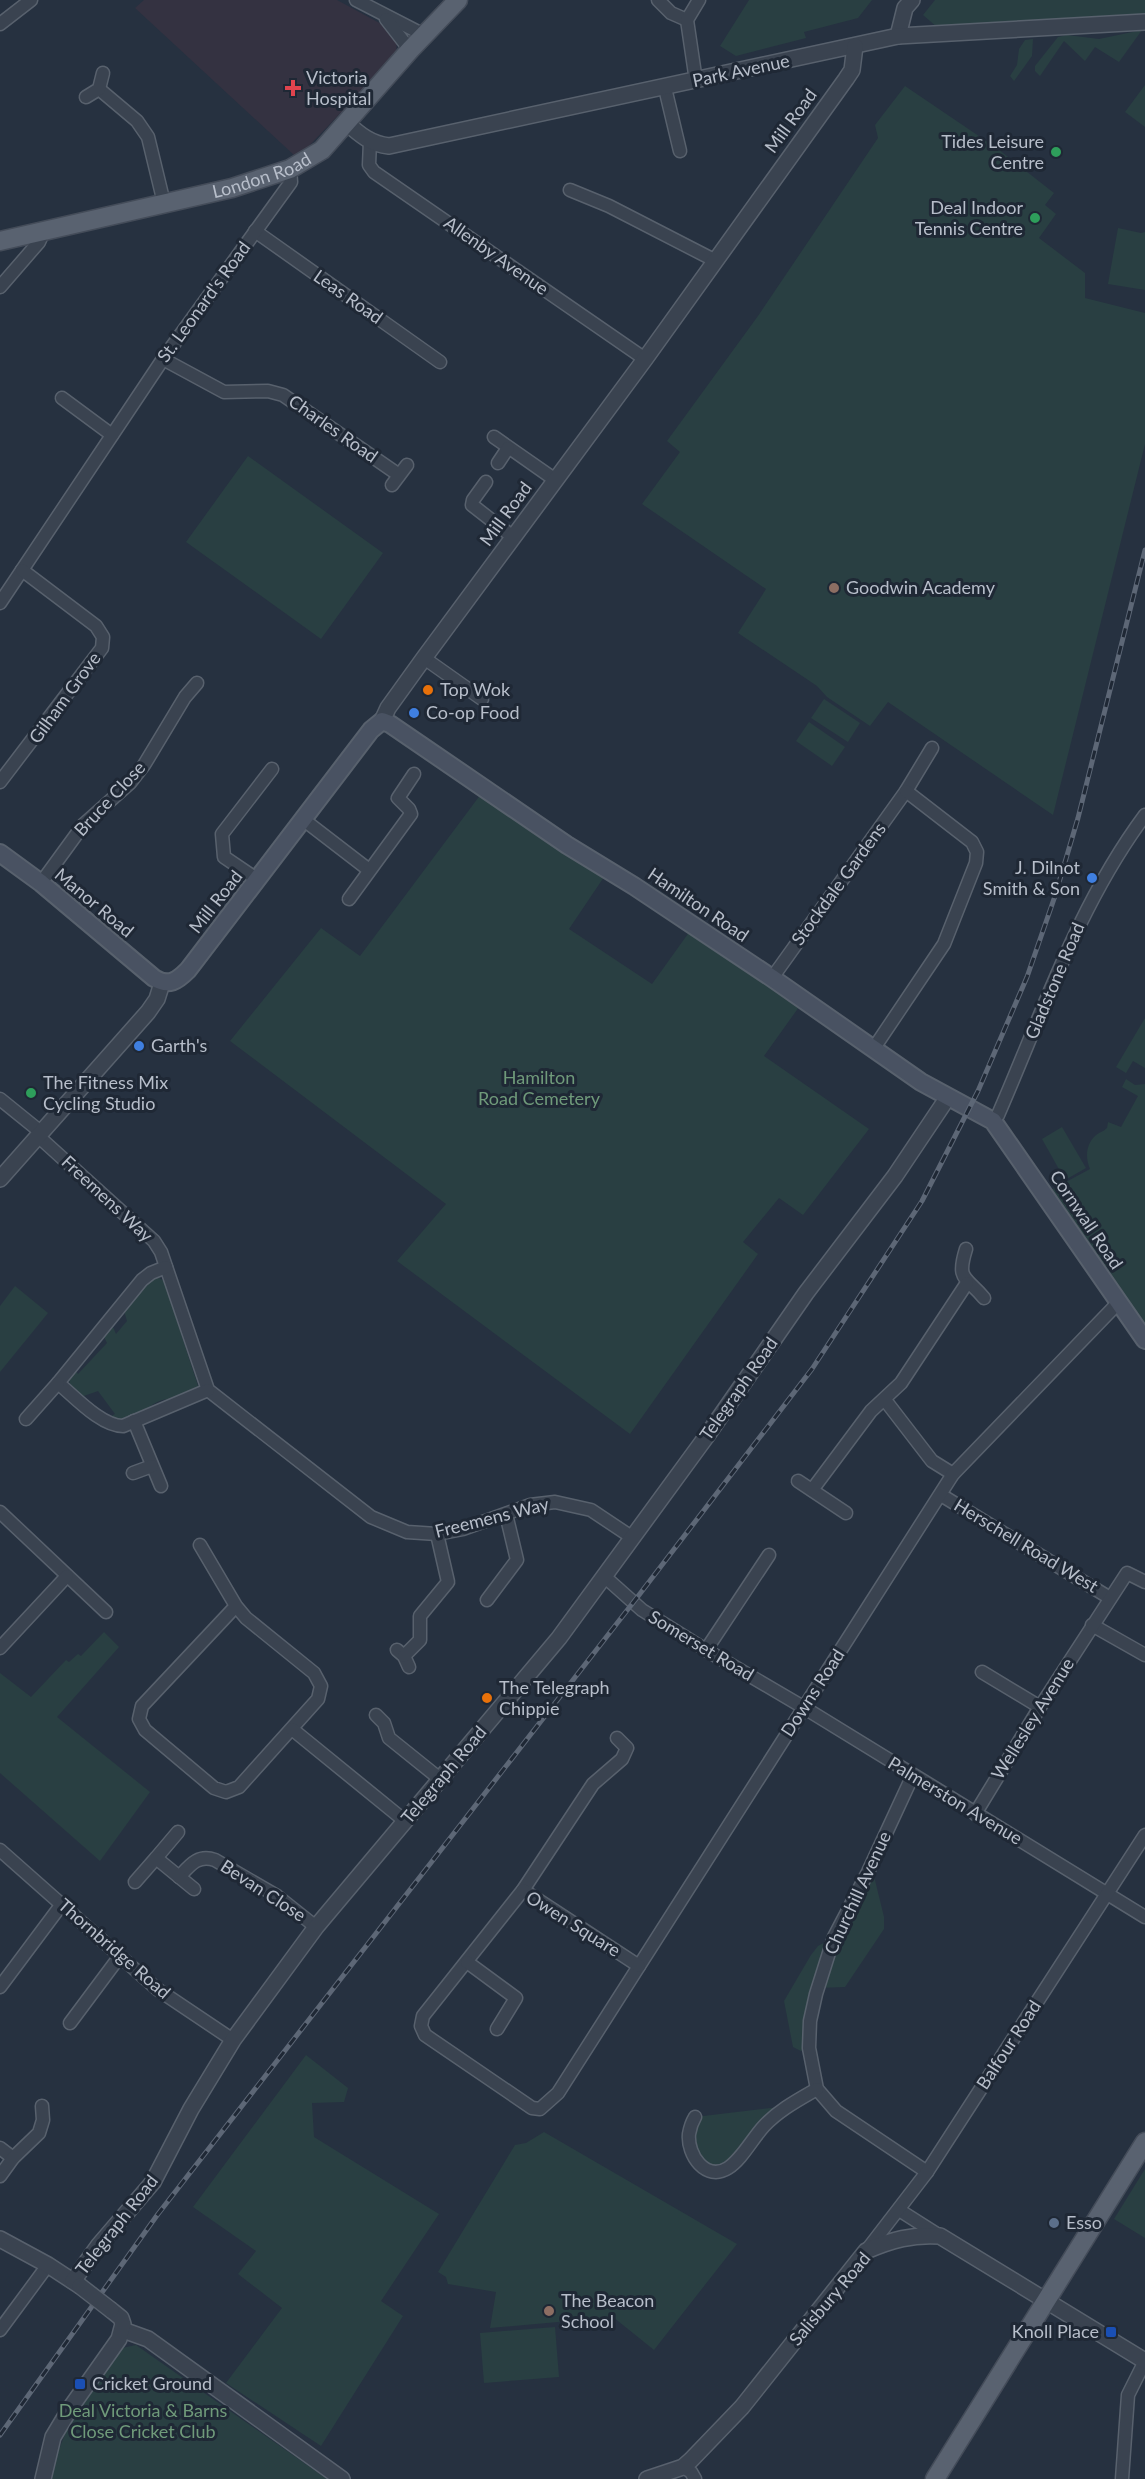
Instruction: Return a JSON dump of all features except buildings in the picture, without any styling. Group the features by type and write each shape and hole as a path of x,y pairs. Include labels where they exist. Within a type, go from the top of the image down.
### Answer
{"main road":[{"name":"London Road","path":"0,241 232,188 290,169 322,150 410,50 458,0"},
{"name":"Mill Road","path":"162,983 171,983 188,970 371,730 382,721"},
{"name":"Hamilton Road","path":"382,721 772,978 921,1082 993,1121"},
{"name":"Manor Road","path":"0,853 41,883 162,983"},
{"name":"Cornwall Road","path":"993,1121 1145,1340"},
{"path":"935,2479 1145,2142"}],"street":[{"path":"0,24 32,0"},
{"path":"356,0 424,35"},
{"path":"658,0 671,13 687,20"},
{"path":"696,81 687,20 699,0"},
{"path":"898,36 905,8 912,0"},
{"path":"383,15 410,50"},
{"name":"Park Avenue","path":"370,141 378,145 389,146 898,36 1145,22"},
{"name":"Mill Road","path":"382,721 388,708 424,658 645,359 852,70 855,46"},
{"path":"86,97 99,89 104,73"},
{"path":"664,88 680,151"},
{"path":"99,89 137,121 148,136 164,203"},
{"path":"347,123 370,141"},
{"name":"Allenby Avenue","path":"370,141 369,165 374,172 645,359"},
{"name":"St. Leonard's Road","path":"0,603 5,585 22,570 163,359 291,182 290,169"},
{"path":"570,190 612,202 714,260"},
{"path":"0,287 39,242 44,231"},
{"name":"Leas Road","path":"255,231 440,362"},
{"name":"Charles Road","path":"163,359 224,392 268,391 283,395 399,475"},
{"path":"62,398 112,435"},
{"path":"494,437 555,480"},
{"path":"498,463 508,447"},
{"path":"486,482 472,505 513,537"},
{"name":"Gilham Grove","path":"0,782 102,648 103,637 96,626 22,570"},
{"path":"424,658 483,699"},
{"name":"Bruce Close","path":"41,883 84,824 130,783 144,765 185,697 197,683"},
{"name":"Stockdale Gardens","path":"772,978 906,791 932,748"},
{"path":"258,880 224,857 222,834 272,769"},
{"path":"349,899 411,813 398,798 414,774"},
{"path":"874,1048 944,944 976,863 976,852 972,842 906,791"},
{"name":"Gladstone Road","path":"993,1121 999,1114 1082,917 1110,864 1140,830 1145,815"},
{"path":"304,820 369,870"},
{"path":"0,1179 148,1012 157,999 162,983"},
{"name":"Telegraph Road","path":"77,2284 159,2173 191,2109 233,2040 316,1927 560,1638 806,1293 895,1176 948,1097"},
{"name":"Freemens Way","path":"0,1099 154,1241 166,1267 208,1390 371,1517 407,1532 437,1534 463,1529 538,1503 567,1503 591,1510 633,1538"},
{"path":"966,1249 960,1268 967,1282 984,1298"},
{"path":"26,1419 142,1280 151,1273 166,1267"},
{"path":"812,1490 871,1411 901,1383 967,1282"},
{"name":"Downs Road","path":"540,2109 558,2093 953,1474 1119,1302"},
{"path":"58,1383 110,1425 123,1426 208,1390"},
{"path":"885,1400 932,1461 953,1474"},
{"path":"134,1421 161,1486"},
{"path":"133,1473 152,1466"},
{"path":"798,1481 846,1513"},
{"name":"Herschell Road West","path":"941,1495 1110,1598"},
{"path":"0,1512 106,1612"},
{"path":"487,1600 517,1560 506,1514"},
{"path":"404,1657 420,1640 420,1616 448,1582 437,1534"},
{"path":"200,1545 236,1606 319,1679 321,1693 318,1700 239,1787 226,1792 214,1788 141,1725 139,1719 142,1706 236,1606"},
{"path":"706,1650 769,1555"},
{"name":"Wellesley Avenue","path":"975,1814 1040,1707 1127,1572 1145,1582"},
{"path":"0,1648 67,1576"},
{"name":"Somerset Road","path":"604,1577 642,1610 803,1707"},
{"path":"1092,1625 1145,1655"},
{"path":"982,1672 1040,1707"},
{"name":"Palmerston Avenue","path":"803,1707 1145,1917"},
{"path":"376,1715 384,1723 389,1738 440,1779"},
{"path":"292,1729 405,1821"},
{"path":"523,1890 593,1784 622,1758 627,1748 617,1738"},
{"name":"Churchill Avenue","path":"817,2089 809,2048 810,2021 816,1994 834,1937 913,1775"},
{"path":"135,1882 177,1832"},
{"name":"Balfour Road","path":"866,2251 927,2172 1145,1835"},
{"name":"Thornbridge Road","path":"0,1850 157,1989 233,2040"},
{"name":"Bevan Close","path":"179,1877 194,1861 208,1857 277,1896 316,1927"},
{"name":"Bevan Close","path":"156,1858 194,1889"},
{"name":"Owen Square","path":"540,2109 532,2108 425,2035 421,2026 423,2016 523,1890 639,1966"},
{"path":"0,1987 62,1904"},
{"path":"70,2023 120,1956"},
{"path":"468,1962 516,1998 497,2029"},
{"path":"695,2117 689,2136 692,2152 699,2166 709,2172 718,2172 729,2168 765,2126 787,2106 817,2089 836,2110 927,2172"},
{"path":"0,2176 13,2158 39,2133 43,2120 42,2106"},
{"path":"0,2148 13,2158"},
{"path":"899,2210 1145,2361 1128,2395 1122,2479"},
{"name":"Salisbury Road","path":"647,2479 683,2467 741,2407 866,2251 897,2239 922,2234 940,2236"},
{"path":"0,2238 77,2284 121,2318 123,2330 119,2338 70,2407 53,2437 43,2479"},
{"path":"0,2330 48,2265"},
{"path":"123,2330 148,2339 342,2479"},
{"path":"683,2467 691,2472 695,2479"}],"shaded area":[{"name":"Victoria Hospital","path":"144,0 337,0 385,26 397,39 396,55 308,147 295,156 135,8"}],"green space":[{"path":"749,0 872,0 858,18 804,32 806,38 736,56 720,46"},
{"path":"935,0 1145,0 1145,22 945,34 923,15"},
{"path":"1142,30 1119,62 1095,47 1085,61 1064,41 1040,76 1035,71 1035,66 1058,37 1067,35 1099,39"},
{"path":"1033,39 1032,56 1014,81 1010,76 1017,65 1019,49 1025,40"},
{"path":"1145,85 1145,127 1125,112"},
{"name":"Goodwin Academy","path":"905,86 998,149 1054,193 1045,205 1056,214 1039,238 1085,273 1085,298 1145,313 1145,444 1053,815 888,702 870,726 827,697 817,686 738,633 766,589 642,504 680,452 667,441 758,316 878,138 875,125"},
{"path":"1118,228 1145,232 1145,290 1108,284"},
{"path":"248,456 383,553 321,639 186,542"},
{"path":"824,699 860,723 848,742 811,718"},
{"path":"809,722 845,747 832,766 796,741"},
{"name":"Hamilton Road Cemetery","path":"481,794 606,874 569,929 652,984 690,931 799,1007 764,1056 869,1129 803,1215 779,1198 743,1242 758,1254 630,1434 397,1261 446,1204 230,1041 321,928 360,956"},
{"path":"1145,1018 1145,1068 1133,1061 1126,1073 1116,1067"},
{"path":"1126,1079 1135,1085 1145,1084 1145,1327 1051,1190 1090,1169 1087,1160 1088,1147 1095,1136 1107,1128 1108,1122 1121,1127 1138,1096 1122,1087"},
{"path":"1062,1127 1086,1168 1065,1180 1042,1139"},
{"path":"156,1276 164,1281 199,1389 174,1400 159,1401 128,1422 115,1422 106,1419 115,1414 98,1391 81,1397 69,1380 74,1368 78,1374 107,1343 104,1337 113,1327 116,1334 127,1321 123,1307 145,1280"},
{"path":"15,1286 48,1313 0,1372 0,1306"},
{"path":"104,1632 119,1647 57,1717 150,1792 100,1861 0,1773 0,1673 31,1697 66,1660 69,1662 78,1654 81,1656"},
{"path":"868,1872 874,1876 884,1917 884,1929 845,1987 818,1988 809,2048 801,2051 793,2047 784,2001 818,1946 834,1937"},
{"path":"306,2055 348,2088 344,2102 312,2103 314,2137 439,2214 381,2301 403,2316 321,2446 226,2383 282,2308 238,2274 256,2251 193,2207"},
{"path":"787,2106 729,2168 699,2165 691,2124 695,2117"},
{"path":"544,2132 737,2244 654,2350 613,2317 490,2328 496,2292 448,2284 446,2277 438,2272 515,2145 526,2143"},
{"path":"1145,2169 1145,2238 1114,2219"},
{"path":"555,2327 559,2377 484,2383 480,2333"},
{"name":"Deal Victoria & Barns Close Cricket Club","path":"136,2345 327,2479 47,2479 72,2417 122,2348"}],"railway":[{"path":"0,2435 158,2214 812,1369 922,1201 978,1091 1027,977 1055,896 1078,818 1145,550"}],"place":[{"name":"Victoria Hospital","path":"293,88"},
{"name":"Tides Leisure Centre","path":"1056,152"},
{"name":"Deal Indoor Tennis Centre","path":"1035,218"},
{"name":"Goodwin Academy","path":"834,588"},
{"name":"Top Wok","path":"428,690"},
{"name":"Co-op Food","path":"414,713"},
{"name":"J. Dilnot Smith & Son","path":"1092,878"},
{"name":"Garth's","path":"139,1046"},
{"name":"The Fitness Mix Cycling Studio","path":"31,1093"},
{"name":"The Telegraph Chippie","path":"487,1698"},
{"name":"Esso","path":"1054,2223"},
{"name":"The Beacon School","path":"549,2311"},
{"name":"Knoll Place","path":"1111,2332"},
{"name":"Cricket Ground","path":"80,2384"}]}
